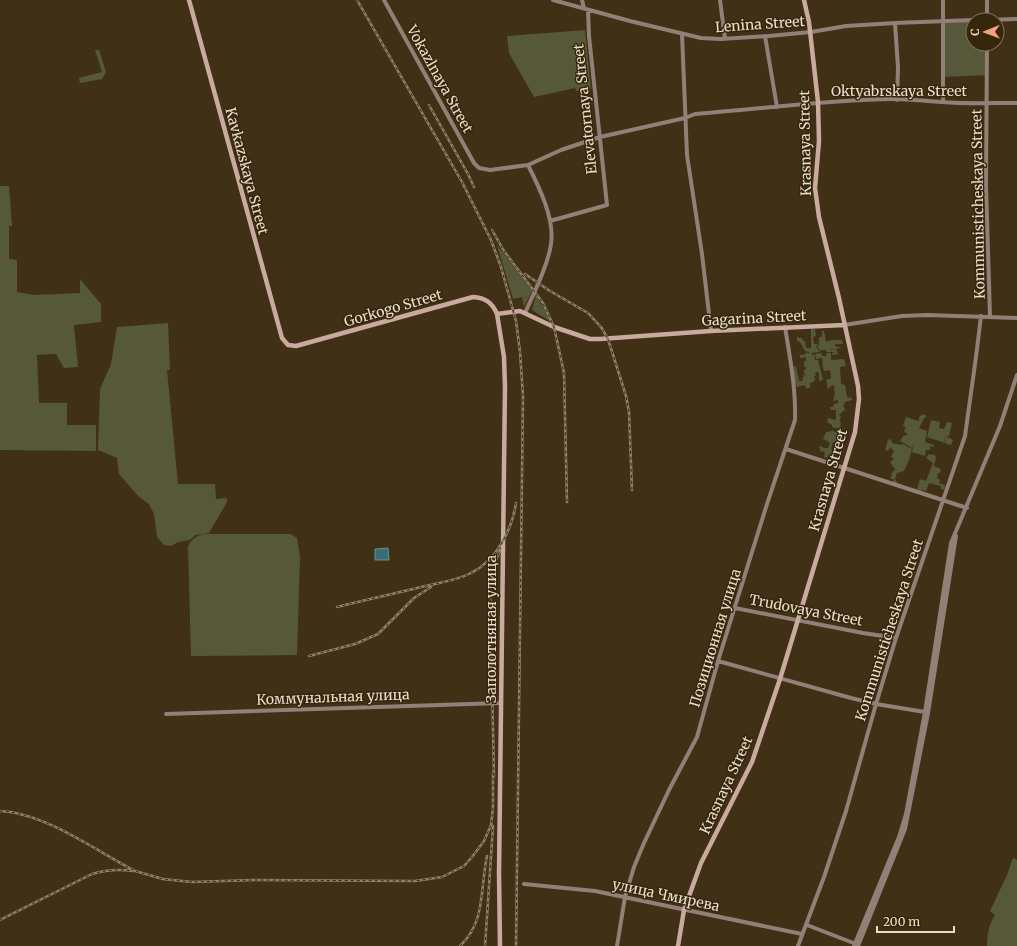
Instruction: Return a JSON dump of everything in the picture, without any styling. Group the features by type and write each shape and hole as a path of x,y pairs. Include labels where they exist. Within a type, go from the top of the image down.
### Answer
{"main road":[{"name":"Kavkazskaya Street","path":"189,0 282,338 288,345"},
{"name":"Krasnaya Street","path":"678,946 684,910 701,863 752,762 780,679 855,432 859,399 858,386 844,325 840,300 819,217 815,188 819,141 818,102 810,32 804,0"},
{"name":"Gorkogo Street","path":"288,345 296,346 473,297 481,297 488,300 494,307 497,314"},
{"name":"Gagarina Street","path":"497,314 520,311 554,327 590,339 711,331 844,325"},
{"name":"Заполотняная улица","path":"497,314 504,357 505,387 499,873 500,946"}],"street":[{"name":"Vokazlnaya Street","path":"384,0 474,164 479,168"},
{"name":"Lenina Street","path":"553,0 701,38 725,39 810,32 846,26 965,20"},
{"name":"Elevatornaya Street","path":"550,221 607,205 586,9 582,0"},
{"path":"720,0 725,39"},
{"path":"943,0 943,102"},
{"path":"987,0 987,12"},
{"path":"1005,19 1017,19"},
{"path":"895,23 898,68 897,100"},
{"path":"682,34 688,161 702,254 711,331"},
{"path":"765,36 777,107"},
{"name":"Kommunisticheskaya Street","path":"987,52 988,103 986,185 990,317"},
{"name":"Oktyabrskaya Street","path":"479,168 490,170 528,165 561,150 600,137 685,118 695,114 818,102 897,100 1017,103"},
{"path":"525,313 541,276 551,244 550,221 542,197 528,165"},
{"name":"Gagarina Street","path":"844,325 902,316 927,315 1017,318"},
{"name":"Kommunisticheskaya Street","path":"798,946 807,925 846,811 896,638 965,436 981,316"},
{"name":"Позиционная улица","path":"617,946 625,897 634,867 669,790 697,736 718,661 795,420 785,327"},
{"path":"856,945 902,828 909,798 924,712 951,543 967,508 1000,426 1017,375"},
{"path":"786,449 944,499 967,508"},
{"path":"856,945 905,829 928,712 954,546 963,516"},
{"name":"Trudovaya Street","path":"735,608 896,638"},
{"path":"718,661 876,704 924,712"},
{"name":"Коммунальная улица","path":"166,714 501,703"},
{"name":"улица Чмирева","path":"524,884 580,889 625,897 802,934"},
{"path":"807,925 856,945"}],"green space":[{"path":"965,22 965,52 986,52 986,75 945,77 945,23"},
{"path":"585,30 591,89 576,91 575,88 534,97 509,53 507,36"},
{"path":"95,50 99,50 106,72 102,79 80,83 79,78 102,72"},
{"path":"0,186 9,186 12,226 9,226 9,259 17,260 17,292 35,295 80,293 80,279 101,304 101,322 74,325 78,367 64,368 56,354 37,355 39,403 67,403 67,425 96,425 96,451 0,450"},
{"path":"497,245 532,291 524,307 522,297 513,299"},
{"path":"536,295 551,322 532,310"},
{"path":"168,323 170,370 167,370 178,484 215,484 216,499 227,498 227,502 209,533 195,535 190,540 178,542 171,546 164,545 157,537 154,514 149,504 139,497 119,474 117,458 98,450 100,389 111,364 117,327"},
{"path":"811,329 815,329 816,336 813,337 814,344 818,344 816,347 819,352 812,353 811,355 814,354 815,360 818,360 823,380 819,381 819,373 816,372 816,376 814,376 815,380 810,383 810,388 806,388 805,385 796,387 793,369 795,368 793,367 796,366 799,381 802,381 804,375 806,375 804,373 806,367 804,367 804,361 806,361 806,357 800,358 800,355 806,354 806,352 809,354 809,352 805,351 800,342 797,341 797,336 805,341 806,348 811,348"},
{"path":"822,331 824,331 826,342 832,340 842,340 843,344 835,344 835,346 842,348 835,349 837,350 838,355 832,355 832,353 836,352 832,352 826,352 826,350 821,350 820,352 819,348 817,347 819,345 819,337 822,337"},
{"path":"821,353 822,356 826,356 827,353 831,353 831,360 844,359 846,366 840,367 841,384 845,385 847,397 852,398 852,400 845,402 843,407 845,410 839,415 841,417 839,421 841,422 840,429 832,427 832,425 827,422 828,418 836,420 836,410 831,410 830,407 833,407 834,404 838,403 838,400 833,401 835,395 834,386 832,385 828,389 826,380 831,378 830,370 824,371 822,358 816,359 815,354"},
{"path":"923,414 927,416 924,418 919,428 927,431 925,442 934,445 933,447 930,446 930,450 926,450 925,456 912,452 914,443 912,448 900,441 903,436 908,435 904,431 906,427 903,426 906,417 919,421 919,417"},
{"path":"931,420 940,422 939,428 944,429 947,422 952,423 949,436 946,436 953,440 951,445 946,444 944,435 945,443 927,437"},
{"path":"833,431 838,433 838,443 833,442 831,449 836,451 836,455 832,455 834,457 831,459 831,455 827,458 824,457 825,452 819,451 821,449 819,448 820,446 828,448 830,444 829,442 823,439 826,432"},
{"path":"891,439 892,443 903,444 912,449 904,471 897,473 895,479 898,484 893,482 894,479 890,479 891,474 895,469 897,470 890,462 894,459 891,457 894,451 890,447 888,451 885,450 888,440"},
{"path":"929,454 935,455 936,458 934,466 941,469 937,478 940,480 939,483 945,485 944,490 941,489 941,486 929,483 926,491 917,489 920,479 926,481 933,463 926,458"},
{"path":"204,534 291,534 297,538 300,557 297,655 191,656 188,547 194,538"},
{"path":"1013,858 1017,860 1017,946 987,946 987,938 991,922 995,915 990,911 1007,875"}],"water":[{"path":"388,548 389,560 375,560 375,549"}],"railway":[{"path":"357,0 462,182 491,240 501,267 516,321 523,396 516,946"},
{"path":"429,105 474,187"},
{"path":"492,230 504,251 543,303 554,327 564,373 567,502"},
{"path":"525,274 550,291 588,313 601,327 608,339 626,396 629,412 632,490"},
{"path":"337,607 453,580 465,576 480,568 495,553 507,534 516,503"},
{"path":"494,776 490,588 492,571 500,550"},
{"path":"309,656 355,644 378,634 414,598 431,587"},
{"path":"0,811 17,813 52,825 87,843 135,871 163,879 192,882 254,880 415,881 442,877 464,866 484,841 491,825 493,808 493,772"},
{"path":"485,946 493,826"},
{"path":"460,946 468,937 478,915 481,904 487,856"},
{"path":"0,920 92,874 112,870 133,871"}]}
